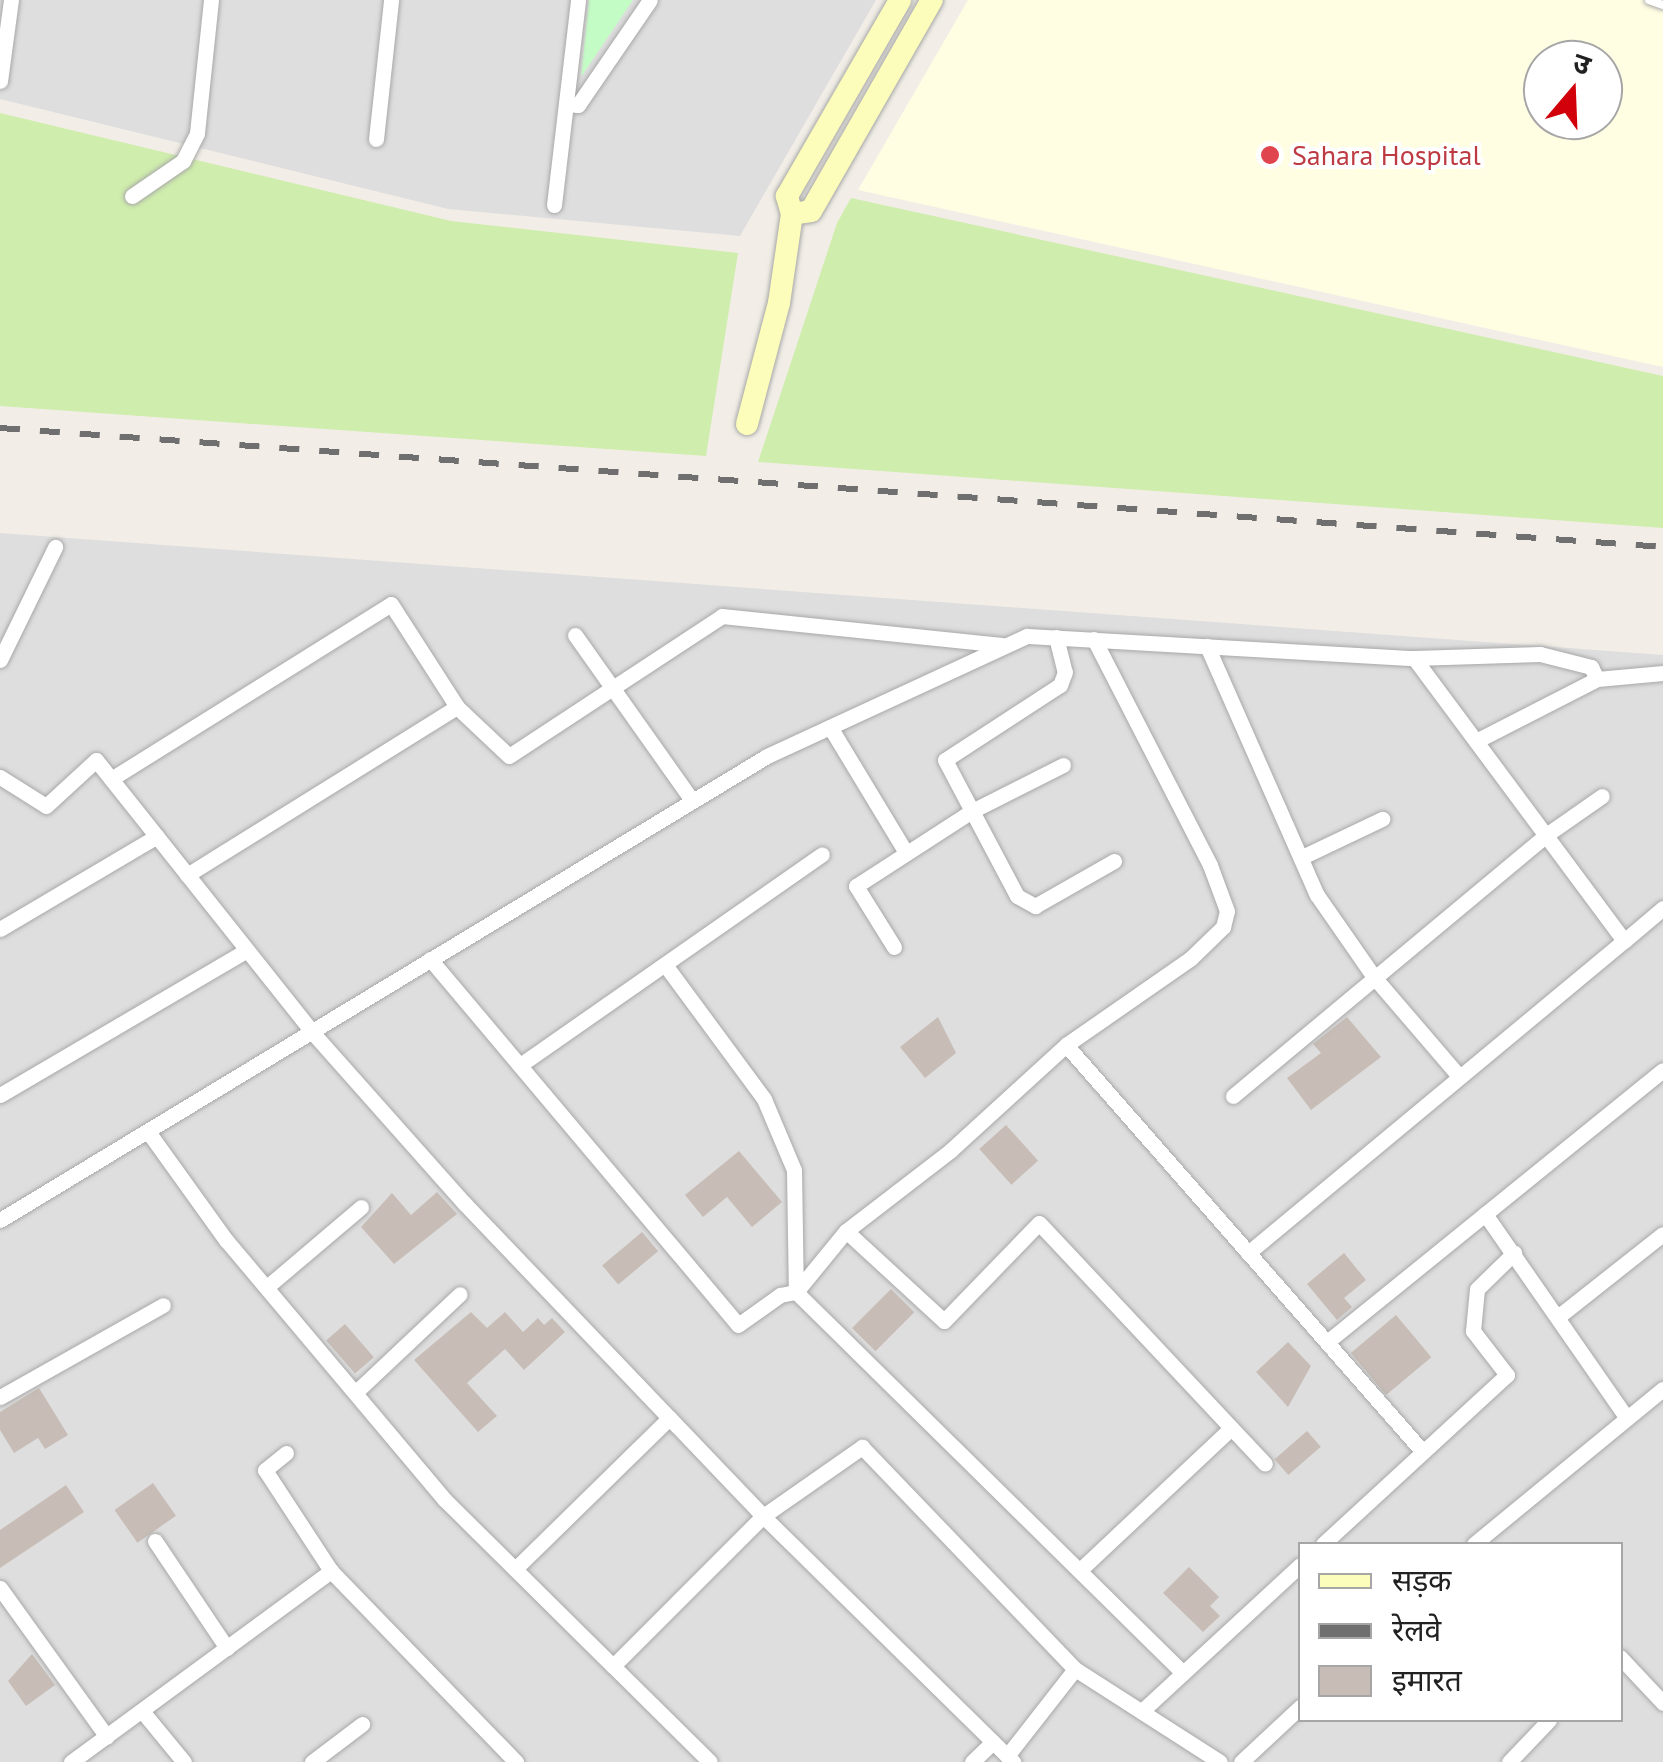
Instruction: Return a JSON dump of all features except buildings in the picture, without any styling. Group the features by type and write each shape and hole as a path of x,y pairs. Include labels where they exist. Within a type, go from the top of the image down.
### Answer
{"street":[{"path":"0,81 11,0"},
{"path":"132,196 182,161 197,133 210,0"},
{"path":"376,138 391,0"},
{"path":"554,205 578,0"},
{"path":"566,104 578,105 650,0"},
{"path":"748,424 779,303 792,214 787,196 900,0"},
{"path":"792,214 810,211 932,0"},
{"path":"0,660 55,547"},
{"path":"111,778 390,604 457,706 509,756 722,616 1005,646"},
{"path":"575,635 692,800"},
{"path":"0,1220 692,800 830,727 1027,636 1414,658 1540,654 1591,667 1597,679"},
{"path":"1056,638 1065,672 1060,685 948,754 972,810 1018,896 1035,906 1114,861"},
{"path":"430,959 738,1325 780,1296 796,1292 846,1232 951,1150 1066,1044 1191,958 1223,926 1226,912 1210,865 1094,640"},
{"path":"1207,646 1317,895 1374,977 1457,1074"},
{"path":"1414,658 1624,941"},
{"path":"1476,741 1597,679 1663,674"},
{"path":"187,875 457,706"},
{"path":"830,727 906,850"},
{"path":"0,778 46,806 96,760 312,1032 763,1516 1010,1759 1076,1669"},
{"path":"894,947 856,886 972,810 1063,765"},
{"path":"1234,1096 1546,836 1602,796"},
{"path":"1302,857 1382,819"},
{"path":"0,929 157,836"},
{"path":"520,1066 822,854"},
{"path":"1248,1252 1457,1074 1663,908"},
{"path":"0,1095 247,950"},
{"path":"666,966 764,1099 794,1170 796,1292 1184,1673"},
{"path":"1066,1044 1423,1452"},
{"path":"1326,1342 1663,1070"},
{"path":"149,1133 268,1286 445,1500 710,1762"},
{"path":"268,1286 361,1208"},
{"path":"1485,1214 1626,1418"},
{"path":"846,1232 944,1320 1039,1223 1265,1464"},
{"path":"1559,1316 1663,1234"},
{"path":"1325,1542 1507,1375 1473,1331 1477,1289 1514,1253"},
{"path":"357,1391 460,1294"},
{"path":"0,1397 163,1305"},
{"path":"1476,1542 1663,1389"},
{"path":"515,1570 670,1418"},
{"path":"1080,1570 1232,1428"},
{"path":"613,1666 763,1516 862,1447 1076,1669 1220,1762"},
{"path":"286,1453 265,1470 331,1571 510,1756 490,1762"},
{"path":"154,1541 227,1648"},
{"path":"1142,1712 1298,1567"},
{"path":"71,1762 331,1571"},
{"path":"0,1588 106,1737"},
{"path":"1623,1660 1663,1702"},
{"path":"1242,1762 1298,1709"},
{"path":"142,1711 184,1762"},
{"path":"1509,1762 1547,1722"},
{"path":"312,1762 362,1724"},
{"path":"972,1762 993,1742"}],"lane":[{"path":"1649,0 1663,5"}],"shaded area":[{"path":"0,0 876,0 740,236 448,209 0,99"},
{"name":"Sahara Hospital","path":"968,0 1663,0 1663,367 858,190"},
{"path":"0,533 1663,655 1663,1762 0,1762"}],"green space":[{"path":"589,0 633,0 581,77"},
{"path":"0,113 451,221 738,253 706,456 0,406"},
{"path":"851,198 1663,376 1663,528 758,462 837,223"}],"railway":[{"path":"0,428 1663,547"}],"place":[{"name":"Sahara Hospital","path":"1270,155"}]}
